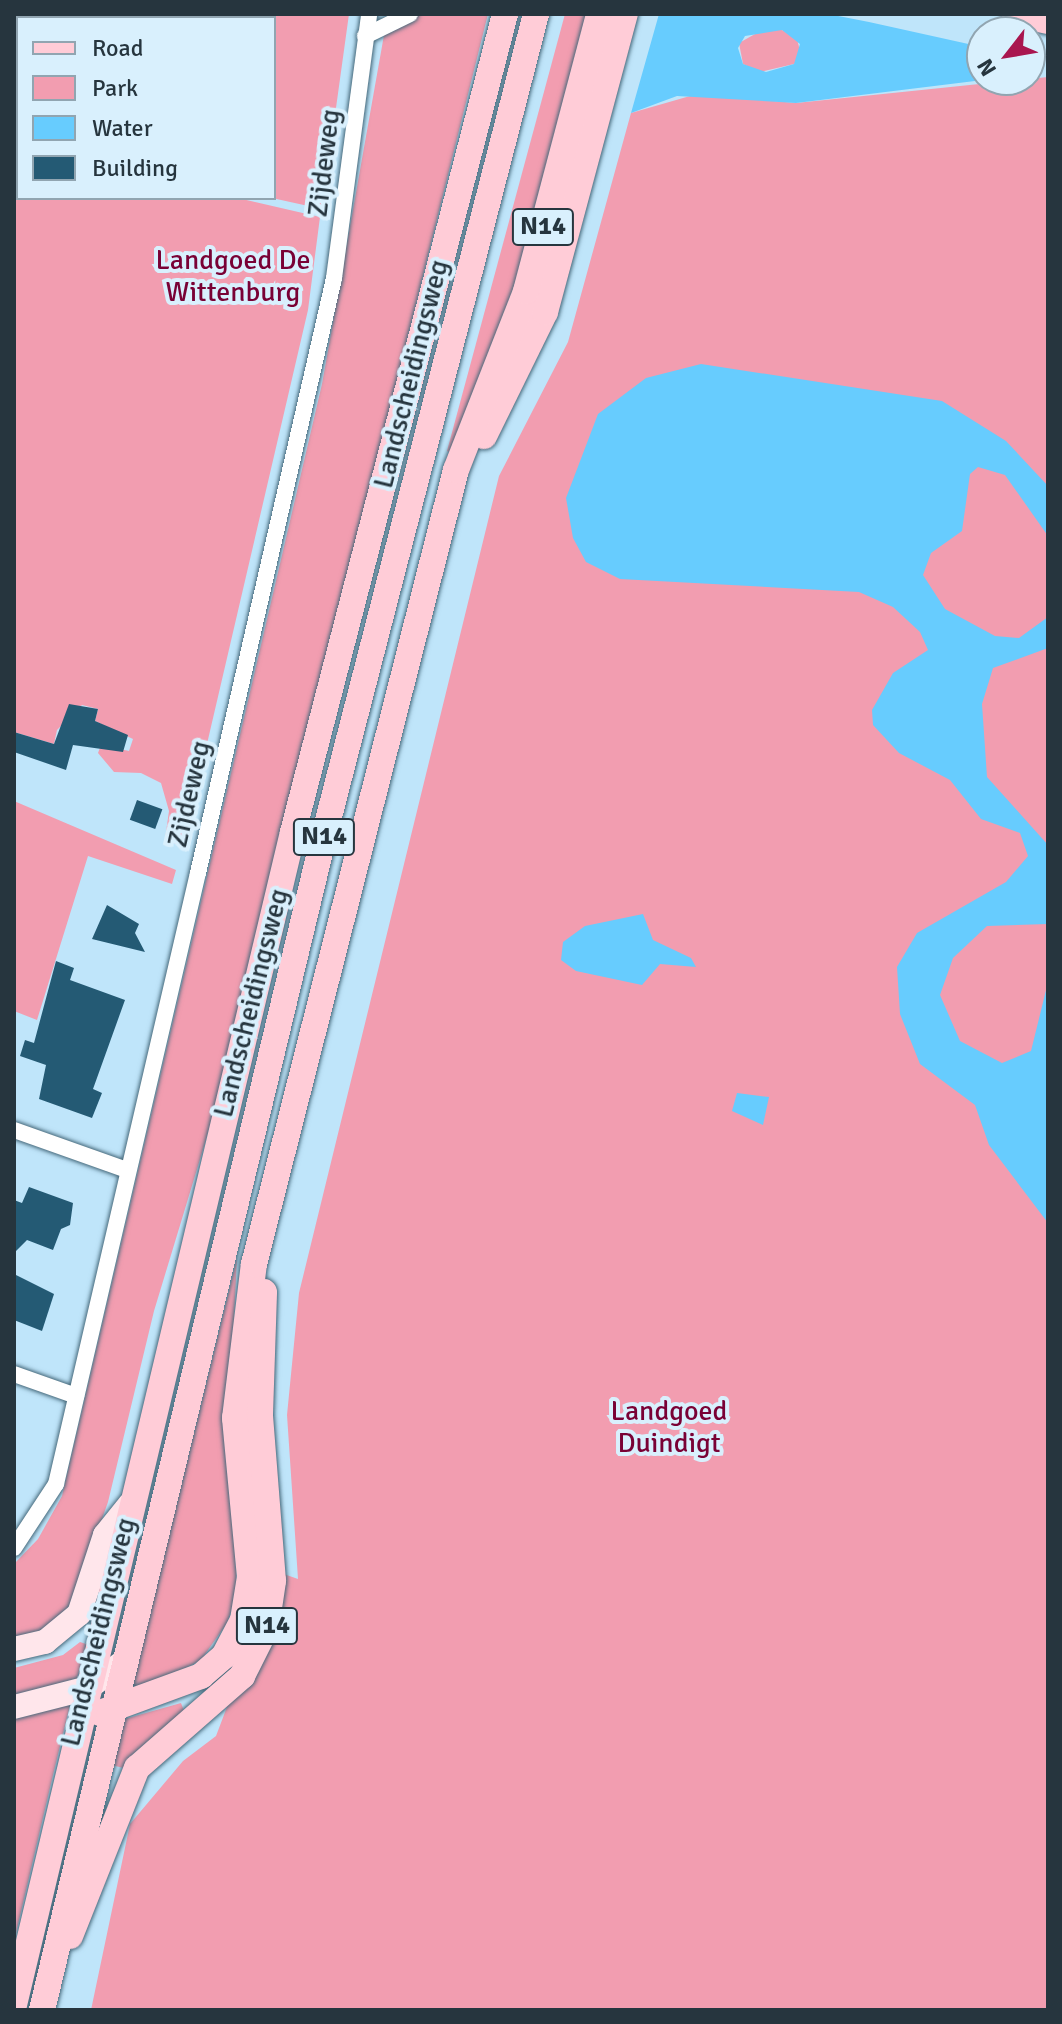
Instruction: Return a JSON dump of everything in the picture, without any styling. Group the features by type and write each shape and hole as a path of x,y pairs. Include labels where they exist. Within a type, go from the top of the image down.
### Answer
{"main road":[{"name":"Landscheidingsweg","path":"14,2005 130,1504 293,832 505,14"},
{"name":"Landscheidingsweg","path":"42,2010 123,1662 323,840 536,14"},
{"name":"N14","path":"78,1729 112,1708 201,1676 224,1656 243,1620 250,1577 235,1392 249,1289 468,434 526,291 599,14"},
{"name":"N14","path":"443,527 542,323 625,14"},
{"path":"1015,14 1048,21"},
{"name":"N14","path":"49,1979 89,1897 115,1810 137,1768 231,1688 250,1666 266,1628 273,1565 259,1366 274,1201"}],"street":[{"name":"Zijdeweg","path":"14,1548 56,1484 124,1169 331,290 369,14"},
{"path":"365,36 410,14"},
{"path":"14,1130 124,1169"},
{"path":"14,1374 76,1396"},
{"path":"14,1649 45,1642 79,1614 105,1535 130,1504"},
{"path":"14,1707 88,1688 123,1662"}],"green space":[{"path":"14,14 349,14 322,209 276,199 276,16 16,16 16,77"},
{"path":"419,14 488,14 218,1100 154,1311 108,1502 67,1617 14,1644 14,1564 38,1539 62,1496 322,384 384,35"},
{"path":"565,14 589,14 522,271 451,453 447,451"},
{"path":"764,29 782,30 797,39 801,55 794,64 760,72 743,64 739,43"},
{"name":"Landgoed Duindigt","path":"1046,77 1048,2010 91,2010 130,1824 183,1761 216,1736 278,1572 298,1579 287,1415 299,1293 499,476 568,342 631,113 697,94 796,103 966,85 966,96 1046,96"},
{"name":"Landgoed De Wittenburg","path":"14,146 16,200 247,200 320,217 308,310 183,847 165,839 169,811 161,783 141,773 114,772 98,753 101,745 129,751 133,739 95,721 98,709 82,705 57,730 54,744 14,732"},
{"path":"14,801 176,870 172,884 88,856 37,1020 14,1011"},
{"path":"237,1258 229,1421 237,1594 227,1623 201,1660 161,1681 132,1687"},
{"path":"80,1642 86,1644 75,1687 14,1700 14,1668 63,1655"},
{"path":"71,1701 53,1775 14,1942 14,1715"},
{"path":"181,1703 186,1716 128,1769 111,1765 121,1720"}],"water":[{"path":"659,14 828,14 966,43 966,82 796,103 677,96 631,113","holes":["782,30 800,44 794,64 766,72 743,64 738,48 745,36"]},
{"path":"701,364 942,401 1006,441 1048,486 1048,536 1005,475 978,467 970,474 962,531 931,553 923,575 945,609 995,636 1019,638 1048,617 1048,648 993,668 982,704 987,777 1048,845 1048,924 987,926 953,958 940,995 960,1041 1002,1063 1031,1051 1048,982 1048,1223 989,1145 975,1105 920,1064 900,1014 897,967 917,933 1006,882 1028,856 1020,833 981,819 950,780 899,753 873,725 872,710 893,673 928,650 920,632 893,607 859,592 620,579 586,562 573,538 566,498 598,414 646,378"},
{"path":"643,914 653,940 691,958 696,967 660,964 642,985 576,971 561,960 563,942 585,926"},
{"path":"737,1093 769,1097 763,1125 732,1111"}],"building":[{"path":"69,704 98,709 95,721 128,735 123,752 73,745 66,770 14,752 14,732 54,744"},
{"path":"137,800 162,809 155,829 130,820"},
{"path":"107,905 139,924 135,933 145,952 92,939"},
{"path":"56,961 74,968 70,980 125,1000 93,1089 102,1093 92,1118 39,1099 46,1065 20,1056 25,1040 34,1043"},
{"path":"29,1187 73,1203 70,1225 61,1229 53,1250 27,1240 14,1253 14,1200 22,1203"},
{"path":"14,1274 54,1294 42,1331 14,1320"}]}
